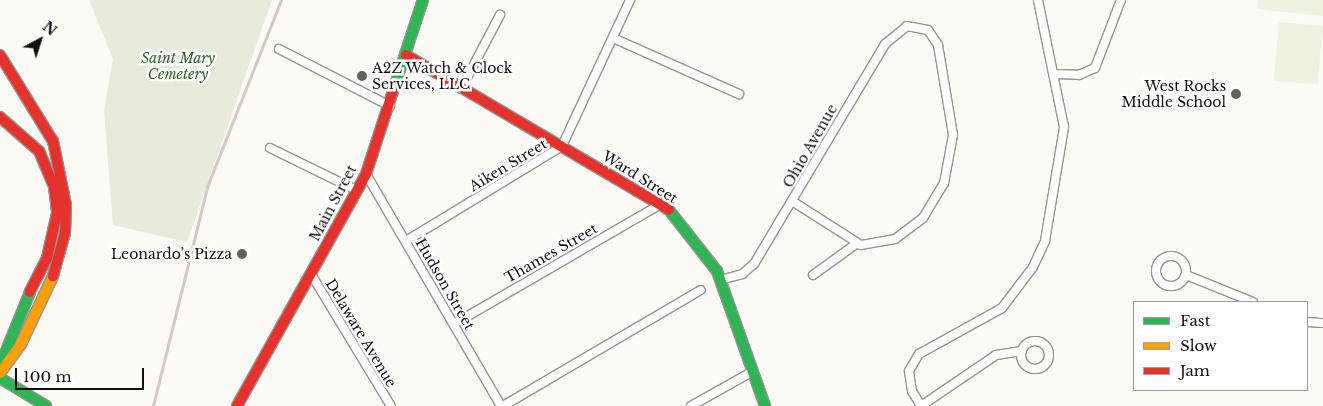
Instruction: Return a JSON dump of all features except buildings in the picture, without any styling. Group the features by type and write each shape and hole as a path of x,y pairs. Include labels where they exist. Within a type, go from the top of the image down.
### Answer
{"main road":[{"name":"Main Street","path":"237,406 366,174 390,106 423,0"},
{"path":"0,55 50,135 66,205 64,238 50,284 21,344 0,373"},
{"name":"Ward Street","path":"406,55 661,204 694,234 720,280 765,406"},
{"path":"0,117 40,151 53,180 56,213 47,258 8,338 0,366"},
{"path":"0,378 46,406"}],"street":[{"name":"Aiken Street","path":"406,241 562,146 630,0"},
{"path":"1022,352 991,358 921,406 912,391 910,371 919,354 1002,308 1033,268 1045,241 1064,127 1055,74 1038,0"},
{"path":"1055,74 1079,75 1095,68 1121,0"},
{"path":"462,89 500,16"},
{"name":"Ohio Avenue","path":"720,280 751,268 885,44 903,28 920,27 936,41 947,91 953,135 948,170 938,197 914,227 880,245 856,244"},
{"path":"613,38 739,94"},
{"path":"279,48 390,106"},
{"path":"270,148 356,190"},
{"name":"Hudson Street","path":"366,174 502,406"},
{"path":"792,202 856,244 813,275"},
{"name":"Thames Street","path":"454,324 661,204"},
{"path":"1166,257 1176,257 1185,265 1186,275 1179,284 1166,286 1158,279 1157,265 1166,257"},
{"name":"Delaware Avenue","path":"310,274 391,406"},
{"path":"1186,275 1251,301"},
{"path":"502,406 701,290"},
{"path":"1308,322 1323,323"},
{"path":"691,406 753,371"}],"green space":[{"name":"Saint Mary Cemetery","path":"89,0 272,0 187,242 113,225 104,110 113,59"},
{"path":"1258,0 1323,0 1323,16 1257,9"},
{"path":"1279,22 1323,26 1318,85 1274,81"}],"railway":[{"path":"153,406 207,187 281,0"}],"traffic: fast":[{"path":"393,91 423,0"},
{"path":"669,210 717,271 765,406"},
{"path":"0,366 30,292"},
{"path":"0,378 46,406"}],"traffic: slow":[{"path":"0,373 21,344 53,276"}],"traffic: jam":[{"path":"0,55 53,141 66,205 65,233 53,276"},
{"path":"406,55 669,210"},
{"path":"237,406 366,174 393,91"},
{"path":"0,117 39,151 54,187 57,213 47,258 30,292"}],"place":[{"name":"A2Z Watch & Clock Services, LLC","path":"362,76"},
{"name":"West Rocks Middle School","path":"1236,94"},
{"name":"Leonardo’s Pizza","path":"242,254"}]}
